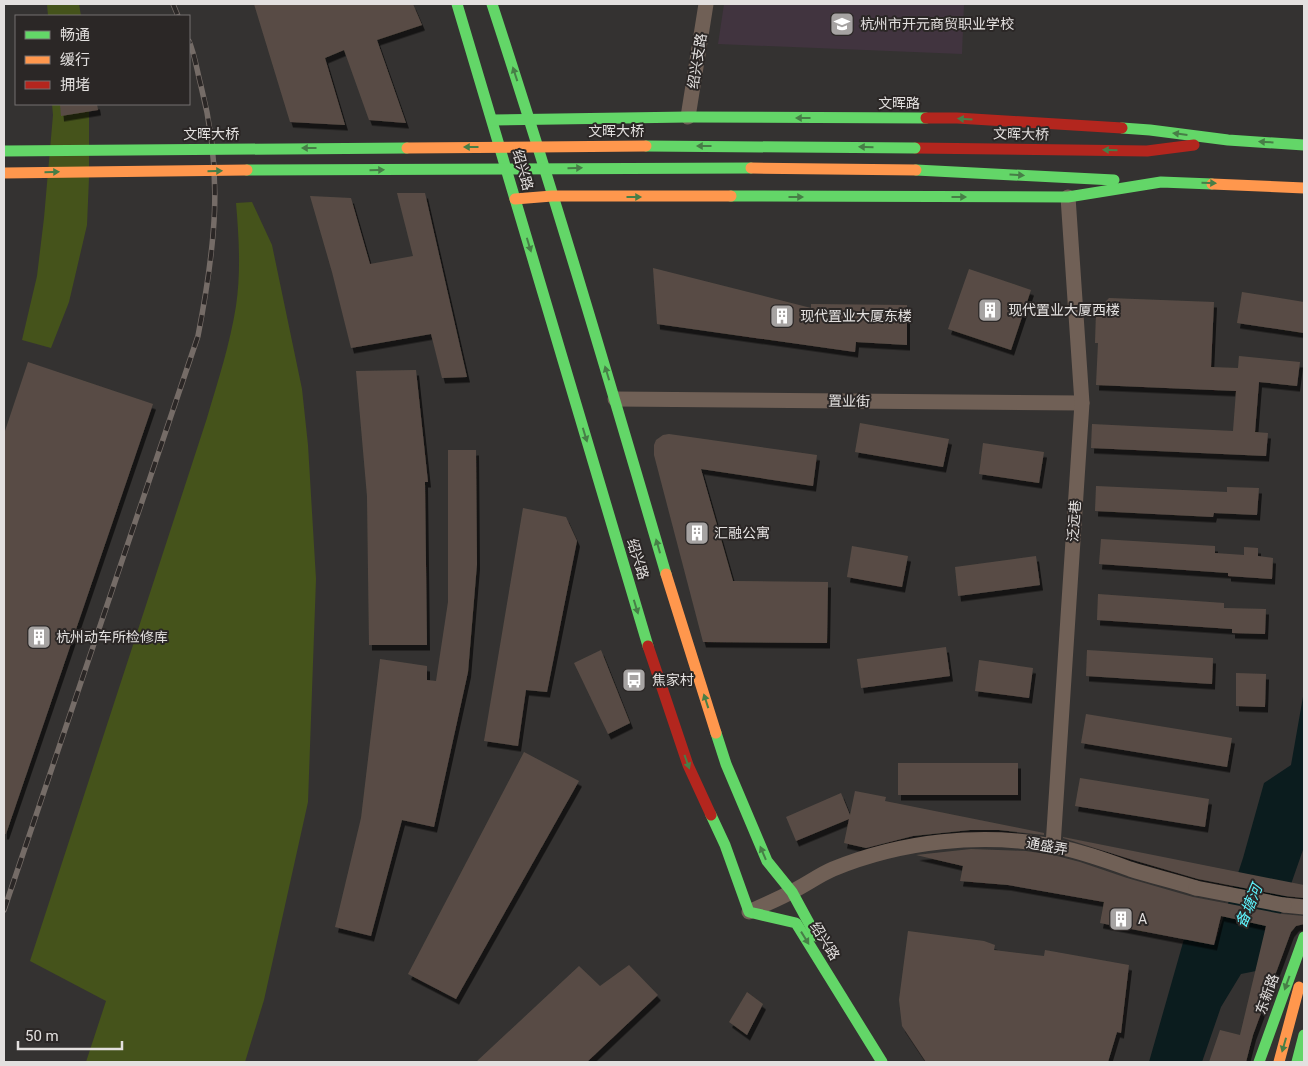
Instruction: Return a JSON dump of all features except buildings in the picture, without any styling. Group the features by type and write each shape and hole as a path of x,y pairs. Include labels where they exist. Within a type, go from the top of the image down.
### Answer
{"main road":[{"name":"绍兴路","path":"457,4 645,636 688,765 725,845 748,912 796,923 882,1062"},
{"name":"绍兴路","path":"492,4 530,120 615,399 679,619 726,764 767,861 792,892 812,928 895,1062"},
{"name":"文晖路","path":"493,120 957,118 1150,130 1228,140 1304,144"},
{"name":"文晖大桥","path":"4,151 591,146 1147,150 1228,140"},
{"path":"4,173 809,168 916,170 1304,188"},
{"path":"515,199 552,196 1068,197 1161,182"},
{"name":"东新路","path":"1260,1062 1266,1040 1304,937"},
{"name":"东新路","path":"1279,1062 1298,995 1304,946"},
{"path":"1297,1062 1304,1035"}],"street":[{"name":"绍兴支路","path":"688,118 706,4"},
{"name":"泛远巷","path":"1053,846 1082,403 1068,197"},
{"name":"置业街","path":"615,399 1082,403"},
{"name":"通盛弄","path":"748,912 792,892 832,869 870,856 920,844 988,840 1053,846 1095,856 1131,869 1196,888 1304,907"}],"shaded area":[{"name":"杭州市开元商贸职业学校","path":"724,4 964,4 962,54 718,44"}],"green space":[{"path":"47,4 79,4 81,15 48,15"},
{"path":"52,105 89,105 87,225 69,302 51,348 22,340 37,276 53,115"},
{"path":"252,202 272,245 302,389 308,445 316,579 308,802 264,1000 245,1062 86,1062 106,1001 30,961 207,418 230,334 238,293 239,255 236,203"}],"water":[{"name":"备塘河","path":"1304,691 1304,847 1261,970 1241,974 1221,1007 1202,1062 1149,1062 1184,939 1215,943 1243,858 1264,783 1291,765"}],"railway":[{"path":"173,4 178,15"},
{"path":"4,910 198,336 209,272 215,181 208,118 190,44"}],"traffic: fast":[{"path":"457,4 648,646"},
{"path":"492,4 560,217 666,574"},
{"path":"493,120 688,117 926,118"},
{"path":"1122,128 1228,140 1304,145"},
{"path":"646,146 915,148"},
{"path":"4,151 407,148"},
{"path":"247,170 751,168"},
{"path":"916,170 1114,180"},
{"path":"731,196 1068,197 1161,182 1212,184"},
{"path":"716,733 726,764 767,861 792,892 816,936"},
{"path":"711,815 725,845 749,912 796,923 882,1062"},
{"path":"1259,1062 1304,937"},
{"path":"1297,1062 1304,1035"}],"traffic: slow":[{"path":"407,148 646,146"},
{"path":"751,168 916,170"},
{"path":"4,173 247,170"},
{"path":"1212,184 1304,188"},
{"path":"515,199 552,196 731,196"},
{"path":"666,574 716,733"},
{"path":"1279,1062 1299,987"}],"traffic: jam":[{"path":"926,118 957,118 1122,128"},
{"path":"915,148 1147,151 1194,145"},
{"path":"648,646 688,765 711,815"}],"place":[{"name":"杭州市开元商贸职业学校","path":"842,24"},
{"name":"现代置业大厦西楼","path":"990,310"},
{"name":"现代置业大厦东楼","path":"782,316"},
{"name":"汇融公寓","path":"697,533"},
{"name":"杭州动车所检修库","path":"39,637"},
{"name":"焦家村","path":"634,680"},
{"name":"A","path":"1121,919"}]}
